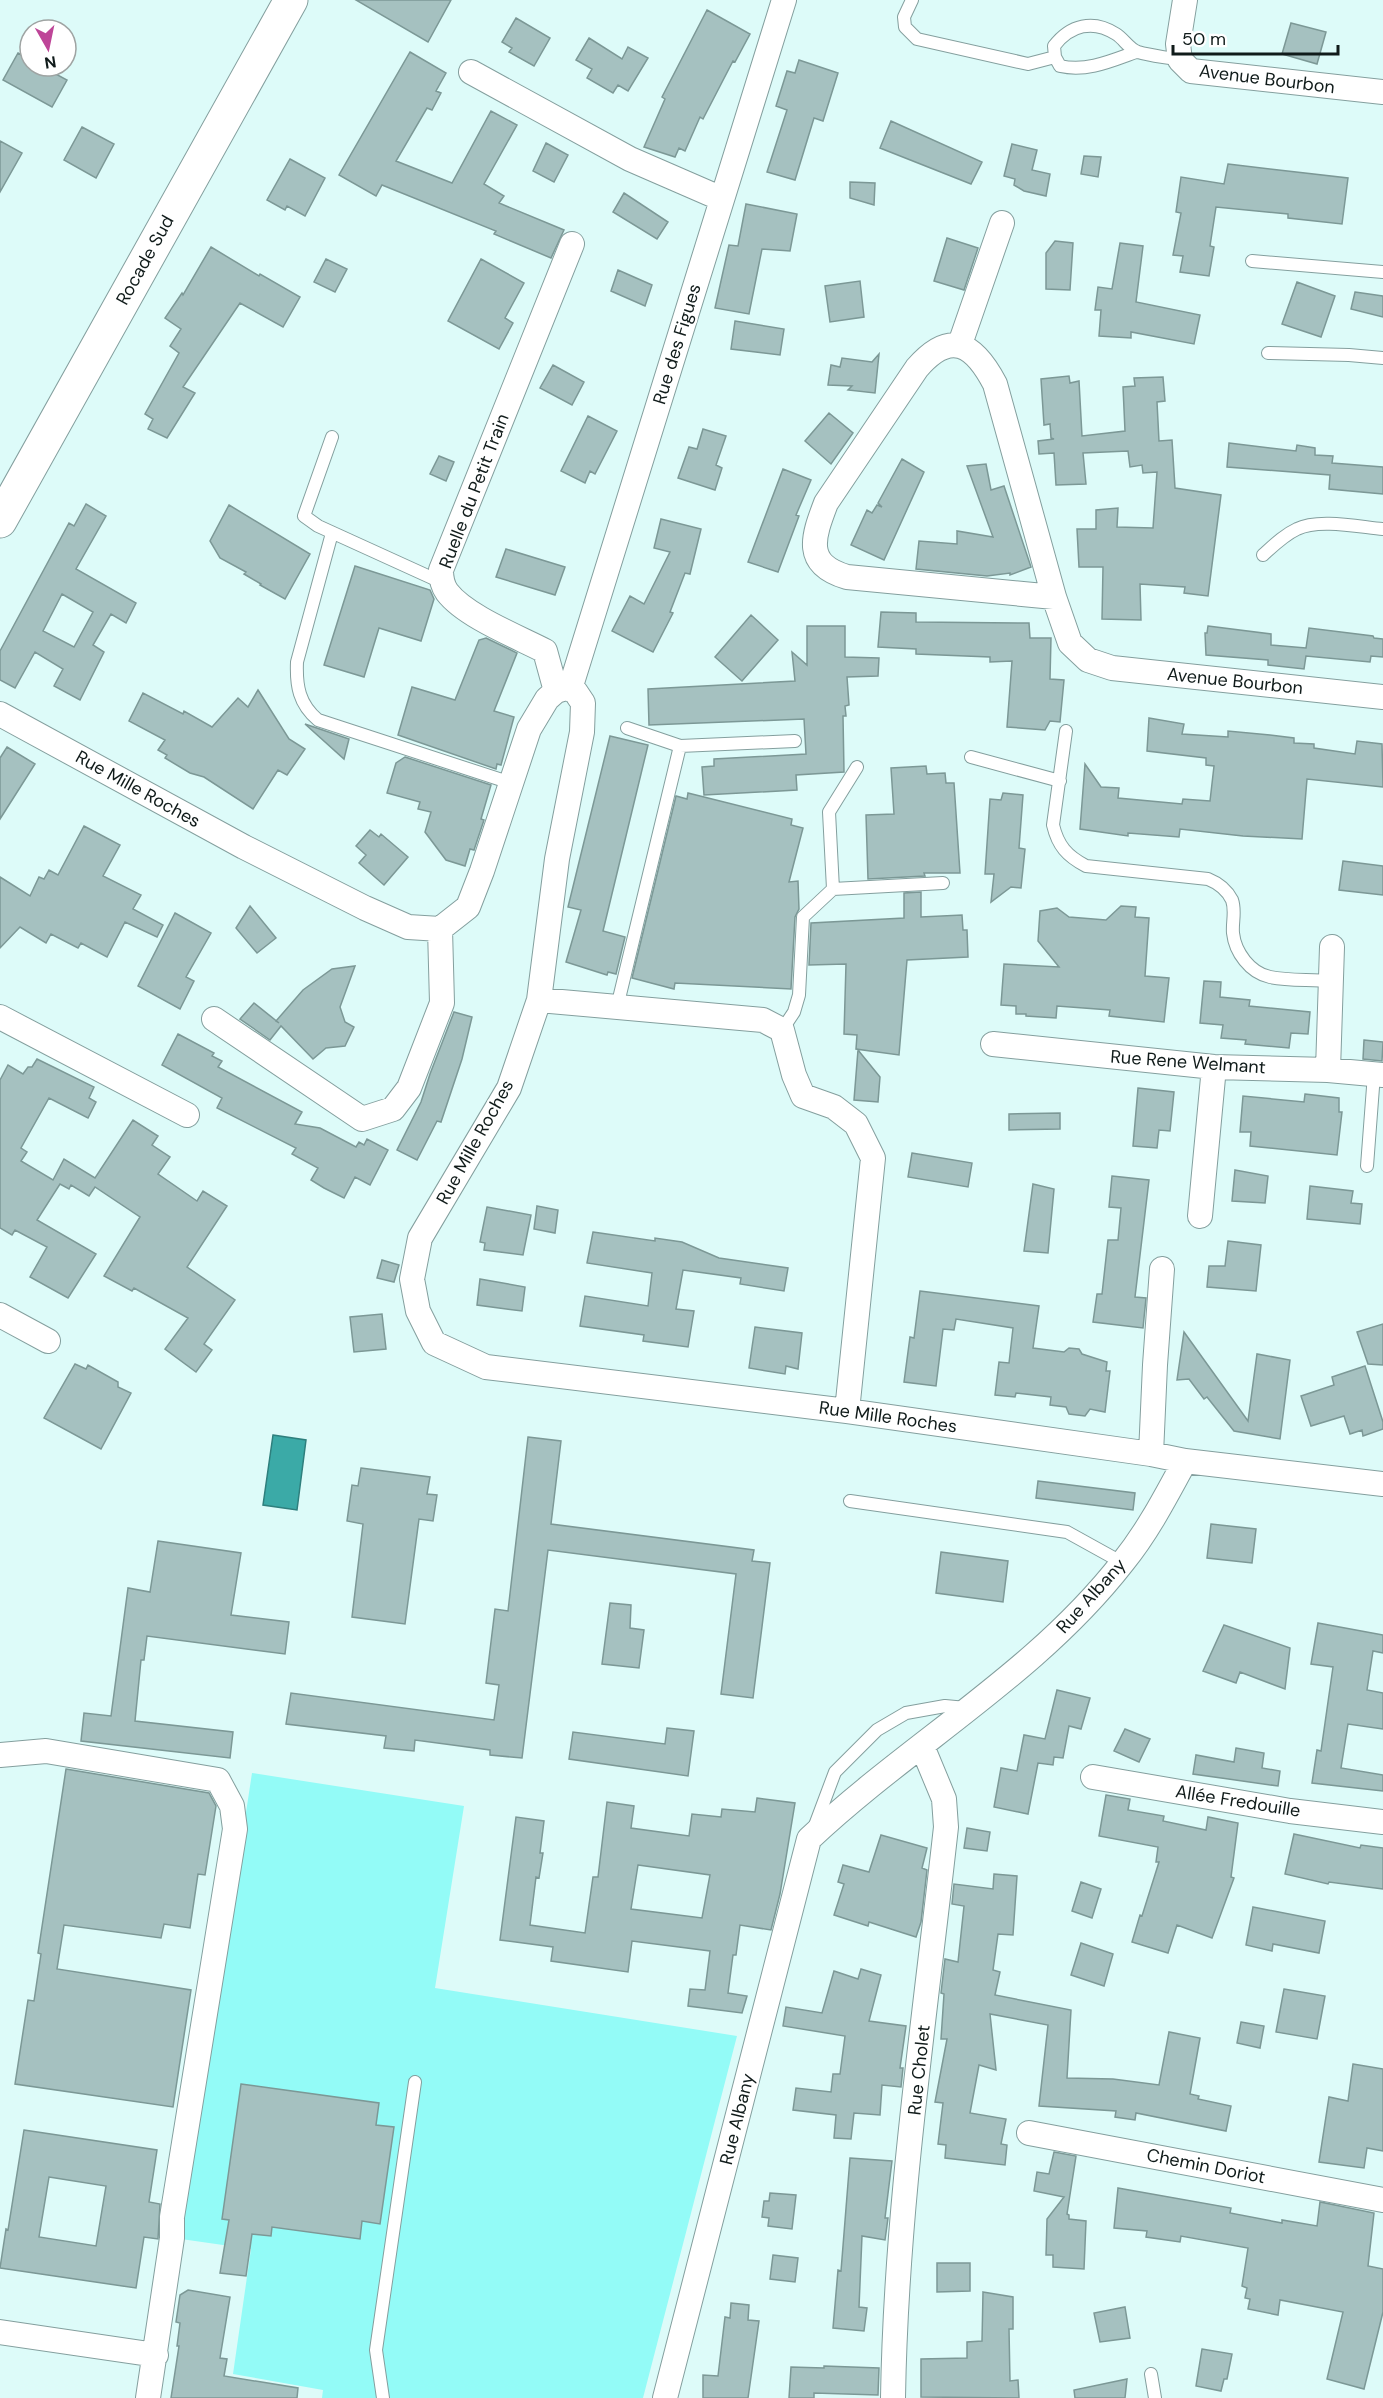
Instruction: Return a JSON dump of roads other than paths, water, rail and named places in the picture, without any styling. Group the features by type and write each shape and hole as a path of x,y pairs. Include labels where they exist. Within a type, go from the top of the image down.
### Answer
{"main road":[{"name":"Rocade Sud","path":"0,521 291,0"}],"street":[{"name":"Rue des Figues","path":"563,690 784,0"},
{"name":"Avenue Bourbon","path":"1185,0 1178,44 1180,60 1191,71 1383,92"},
{"path":"471,72 630,159 722,199"},
{"path":"960,344 1002,223"},
{"name":"Ruelle du Petit Train","path":"563,690 545,651 466,609 446,591 441,582 441,570 572,244"},
{"path":"960,344 973,351 984,364 995,384 1054,597 847,577 830,572 818,562 815,549 817,526 826,502 917,368 929,355 942,347 960,344"},
{"name":"Avenue Bourbon","path":"1054,597 1070,643 1088,660 1112,668 1383,697"},
{"path":"214,1019 362,1119 393,1109 409,1088 442,1003 440,928 468,907 483,871 529,729 546,699 563,690"},
{"name":"Rue Mille Roches","path":"563,690 575,691 583,703 582,732 557,859 539,1000 509,1088 420,1238 412,1279 418,1311 434,1342 486,1367 847,1411 1151,1454 1185,1461 1383,1484"},
{"name":"Rue Mille Roches","path":"0,714 244,847 365,908 408,927 440,928"},
{"path":"1328,1070 1332,947"},
{"path":"539,1000 763,1020 782,1030 794,1075 803,1096 834,1107 856,1124 873,1158 847,1411"},
{"path":"0,1017 187,1115"},
{"name":"Rue Rene Welmant","path":"993,1044 1214,1067 1328,1070 1379,1075"},
{"path":"1200,1216 1214,1067"},
{"path":"1151,1454 1162,1269"},
{"path":"0,1315 48,1341"},
{"name":"Rue Albany","path":"665,2398 809,1839 835,1815 1041,1651 1123,1563 1150,1525 1185,1461"},
{"name":"Rue Cholet","path":"893,2398 894,2342 904,2211 946,1827 944,1799 922,1746"},
{"path":"0,1755 46,1751 218,1780 232,1806 235,1829 172,2217 172,2238 148,2398"},
{"name":"Allée Fredouille","path":"1093,1777 1290,1811 1383,1822"},
{"name":"Chemin Doriot","path":"1029,2133 1383,2199"},
{"path":"0,2332 156,2355"}],"lane":[{"path":"912,0 904,17 905,27 917,39 1028,63 1055,57"},
{"path":"1136,52 1116,34 1093,24 1076,28 1061,36 1054,46 1055,57 1060,66 1069,68 1097,66 1136,52 1180,60"},
{"path":"1252,261 1383,272"},
{"path":"1268,353 1383,358"},
{"path":"332,437 304,516 332,532 441,582"},
{"path":"1263,555 1281,538 1300,527 1321,524 1383,529"},
{"path":"332,532 297,662 296,680 300,698 307,711 318,720 512,783"},
{"path":"627,728 680,746 795,741"},
{"path":"1066,730 1053,825 1057,839 1070,858 1086,866 1208,879 1218,884 1232,901 1233,934 1237,948 1254,970 1269,977 1330,981"},
{"path":"616,1007 680,746"},
{"path":"971,757 1060,781"},
{"path":"833,889 829,812 857,767"},
{"path":"782,1030 794,1012 799,995 803,917 833,889 943,883"},
{"path":"1367,1166 1379,1075"},
{"path":"850,1501 1067,1532 1123,1563"},
{"name":"Rue Albany","path":"809,1839 835,1772 877,1730 906,1713 945,1706 970,1708"},
{"path":"383,2398 376,2350 415,2082"},
{"path":"1151,2374 1155,2398"}]}
